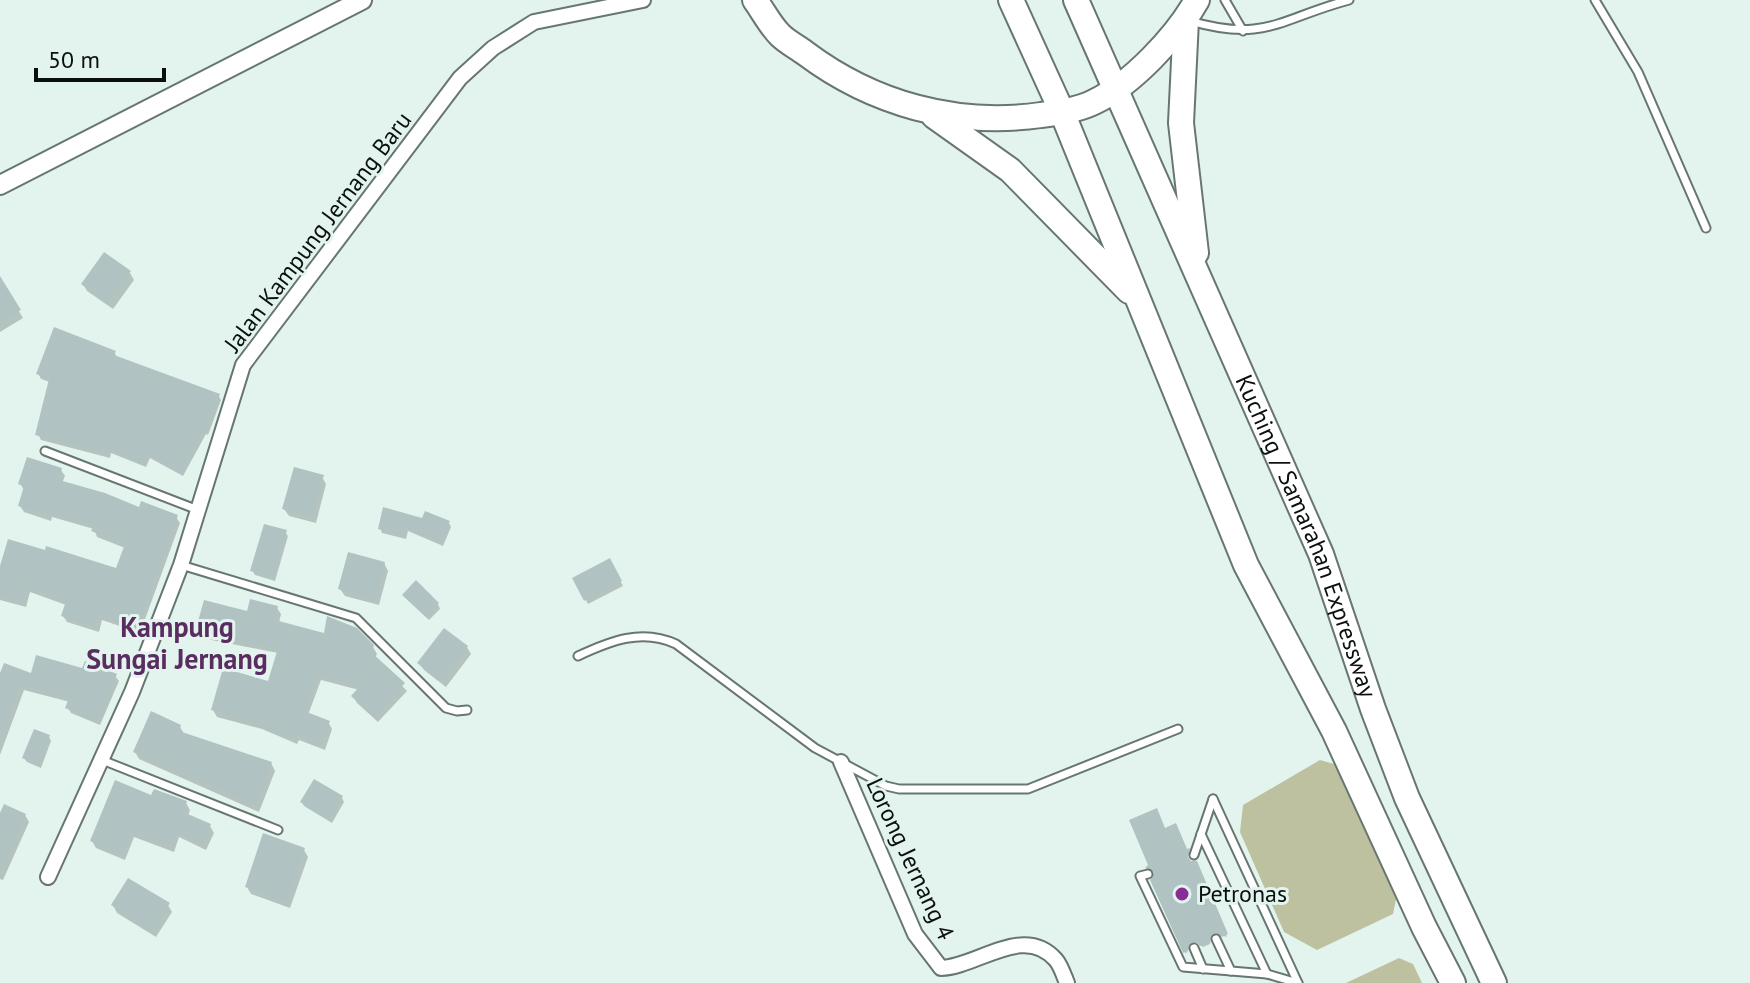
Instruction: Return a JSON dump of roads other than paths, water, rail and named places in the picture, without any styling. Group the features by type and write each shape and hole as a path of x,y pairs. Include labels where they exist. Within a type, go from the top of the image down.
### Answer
{"highway":[{"path":"755,0 780,35 837,77 925,110 961,117 996,119 1062,112 1092,103 1116,89 1192,10"},
{"name":"Kuching / Samarahan Expressway","path":"1011,0 1062,112 1246,565 1334,731 1453,983"},
{"name":"Kuching / Samarahan Expressway","path":"1076,0 1321,554 1373,709 1407,798 1494,983"},
{"path":"1192,10 1181,123 1199,277"},
{"path":"925,110 1010,170 1139,301"}],"street":[{"path":"0,185 362,0"},
{"name":"Jalan Kampung Jernang Baru","path":"48,877 132,692 181,565 243,365 460,78 493,48 534,22 643,0"},
{"name":"Lorong Jernang 4","path":"841,762 915,934 941,968 955,968 1014,944 1035,948 1055,959 1067,983"}],"lane":[{"path":"1225,0 1243,31"},
{"path":"1192,10 1213,28 1243,31 1288,23 1349,0"},
{"path":"1595,0 1638,72 1706,228"},
{"path":"45,451 198,510"},
{"path":"181,565 356,618 446,708 467,710"},
{"path":"578,656 617,639 661,637 676,644 815,748 886,786 899,789 1028,789 1178,729"},
{"path":"101,760 278,830"},
{"path":"1194,855 1213,799 1298,983"},
{"path":"1201,834 1267,974"},
{"path":"1148,874 1140,876 1183,967 1267,974 1298,983"},
{"path":"1216,939 1231,971"},
{"path":"1194,948 1203,969"}],"place":[{"name":"Petronas","path":"1182,894"}],"district":[{"name":"Kampung Sungai Jernang","path":"177,643"}]}
